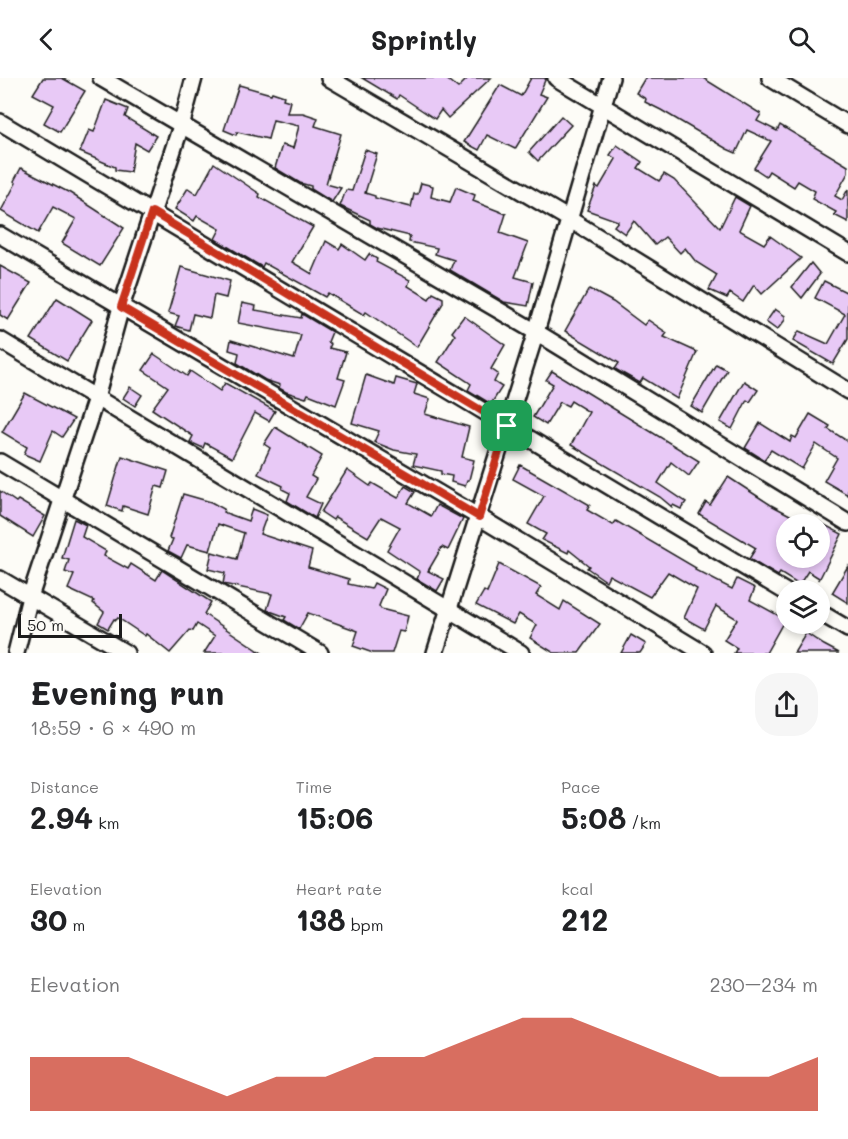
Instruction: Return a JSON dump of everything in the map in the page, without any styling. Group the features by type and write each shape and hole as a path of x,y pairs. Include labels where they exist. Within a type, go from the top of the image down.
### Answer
{"street":[{"path":"101,78 536,332 848,523"},
{"path":"16,653 30,597 64,500 121,307 182,126 194,78"},
{"path":"329,78 569,219 848,391"},
{"path":"556,78 848,253"},
{"path":"435,653 536,332 611,78"},
{"path":"770,78 848,125"},
{"path":"0,122 776,586"},
{"path":"0,235 479,517 703,653"},
{"path":"0,340 521,653"},
{"path":"0,462 320,653"},
{"path":"0,579 126,653"},
{"path":"830,618 848,629"}],"building":[{"path":"43,78 62,78 85,91 60,132 44,123 54,105 33,94"},
{"path":"362,78 445,78 458,88 468,78 491,78 448,118 441,110 435,119 399,95 397,99"},
{"path":"531,78 546,78 539,94 547,97 515,149 487,135 479,150 464,142 500,85 521,96"},
{"path":"645,78 703,78 761,114 757,121 777,131 780,125 848,166 848,173 835,196 842,200 848,189 848,222 834,215 836,212 812,199 815,191 798,181 794,187 769,171 766,176 754,168 771,141 747,130 736,153 727,149 645,102 646,99 636,93"},
{"path":"239,85 284,96 283,99 290,101 287,113 303,113 318,118 315,126 341,134 326,184 341,188 332,202 311,189 311,186 300,183 275,168 282,145 293,148 299,126 273,120 268,139 237,132 236,135 224,130"},
{"path":"106,100 128,109 125,117 156,136 147,150 135,143 130,172 115,170 115,167 80,152 89,130 94,132"},
{"path":"561,116 571,125 538,161 529,152"},
{"path":"617,145 642,162 638,168 659,181 664,174 674,180 720,228 735,197 750,206 739,230 764,244 770,236 801,258 762,294 754,285 743,302 730,293 727,298 709,290 717,275 696,262 685,248 680,253 665,237 655,245 634,221 625,234 614,226 618,221 587,210 596,186 599,188 616,159 610,155"},
{"path":"365,150 377,154 365,193 375,198 411,207 414,194 418,194 421,183 433,186 431,197 450,202 456,187 475,195 473,201 506,214 500,233 528,243 515,277 533,282 528,306 504,302 450,270 454,260 435,254 437,248 409,242 410,236 377,228 370,224 370,220 340,206 346,190 352,191"},
{"path":"214,163 260,194 259,197 313,227 292,262 312,274 326,241 339,249 342,244 365,260 369,254 377,259 376,262 410,280 408,286 429,299 433,293 443,298 443,303 417,347 366,312 364,315 328,293 325,297 264,263 262,267 215,239 220,229 197,216 194,221 175,209 188,188 197,194"},
{"path":"21,168 70,193 124,228 100,266 62,243 76,219 53,207 38,233 1,211"},
{"path":"811,263 820,274 802,298 792,287"},
{"path":"0,266 31,283 8,320 0,315"},
{"path":"181,267 230,281 226,298 214,295 210,318 193,314 189,330 175,326 179,316 168,313"},
{"path":"824,281 848,293 848,339 833,364 793,341 799,331 828,344 845,314 815,298"},
{"path":"589,289 613,302 644,325 648,320 667,333 664,337 697,352 677,399 643,378 640,383 615,369 619,363 565,331"},
{"path":"57,298 92,320 67,361 31,339"},
{"path":"242,303 256,306 255,310 301,318 302,314 332,332 328,342 331,344 329,348 346,352 338,378 345,380 336,405 308,394 306,398 286,392 279,388 280,385 265,380 237,363 239,353 229,350 231,340 294,359 301,335 238,323"},
{"path":"775,309 785,316 785,320 777,330 766,322"},
{"path":"464,316 505,345 491,369 498,374 494,382 502,387 491,404 468,390 471,384 438,362 455,335 452,332"},
{"path":"154,354 187,376 190,371 220,391 225,383 275,411 269,421 255,413 232,458 205,443 203,448 190,442 193,436 152,409 168,387 143,370"},
{"path":"716,364 727,370 702,413 691,406"},
{"path":"552,371 699,461 689,476 671,462 658,483 686,502 681,509 673,505 672,507 660,497 571,445 589,412 571,401 568,406 560,402 546,425 533,417 553,384 546,380"},
{"path":"366,375 394,385 396,378 417,384 414,394 430,399 425,414 469,427 462,457 474,460 469,480 465,486 451,482 452,476 441,474 441,471 413,465 416,454 394,450 374,442 379,431 352,423"},
{"path":"744,381 758,390 750,402 747,400 732,429 720,422"},
{"path":"130,387 142,395 135,406 123,398"},
{"path":"25,393 74,419 62,437 53,431 40,461 24,454 27,447 2,432"},
{"path":"810,414 830,426 828,429 847,441 848,439 848,495 824,481 837,458 816,444 802,469 771,450 764,460 745,448 760,423 790,442 792,436 796,438"},
{"path":"275,427 322,456 311,476 316,479 306,497 321,504 315,518 287,501 290,493 282,489 283,486 258,474 270,448 264,444"},
{"path":"122,456 168,471 163,488 156,486 148,514 123,506 122,511 107,506"},
{"path":"520,465 590,505 587,510 613,525 616,521 696,568 695,570 732,589 737,579 755,588 750,600 776,614 777,634 766,653 734,653 737,648 724,640 737,619 716,606 704,629 684,618 697,589 668,572 650,597 609,575 606,581 587,568 589,566 569,550 568,553 542,540 546,534 528,524 544,496 513,479"},
{"path":"347,470 370,486 372,483 398,498 405,486 415,492 408,503 431,516 437,505 463,519 448,550 442,547 428,571 444,579 437,591 417,579 420,572 387,550 400,527 381,517 368,537 335,517 333,520 321,512"},
{"path":"728,477 788,514 776,514 776,568 825,568 819,580 808,571 802,580 791,580 780,573 778,576 749,559 756,548 699,514 706,502 710,505"},
{"path":"0,491 16,502 18,500 45,516 33,537 0,516"},
{"path":"183,494 211,502 224,509 223,512 248,521 252,509 267,515 260,534 312,551 308,567 349,579 348,584 371,589 374,583 386,589 379,606 381,609 408,616 404,632 399,631 392,653 373,653 353,646 358,631 308,613 299,629 284,620 286,617 267,610 272,594 223,584 225,573 208,569 212,552 237,559 244,533 218,524 210,551 187,545 181,558 168,551 173,539 169,538"},
{"path":"74,519 86,525 82,537 106,551 104,556 128,569 131,564 156,580 162,570 211,602 204,614 262,653 204,653 215,636 197,624 193,631 190,630 170,653 146,634 145,636 118,618 114,619 108,629 98,623 104,612 93,603 94,601 68,589 74,575 65,572 69,560 62,558"},
{"path":"830,528 842,534 830,558"},
{"path":"499,564 541,587 536,595 560,610 564,601 600,624 579,653 554,653 530,638 537,625 519,614 513,624 476,605 484,591 487,593"},
{"path":"848,566 848,603 832,593"},
{"path":"808,634 839,653 794,653"},
{"path":"631,635 646,644 640,653 621,653"}],"route":[{"path":"152,212 507,426 479,517 121,307 152,212"}]}
